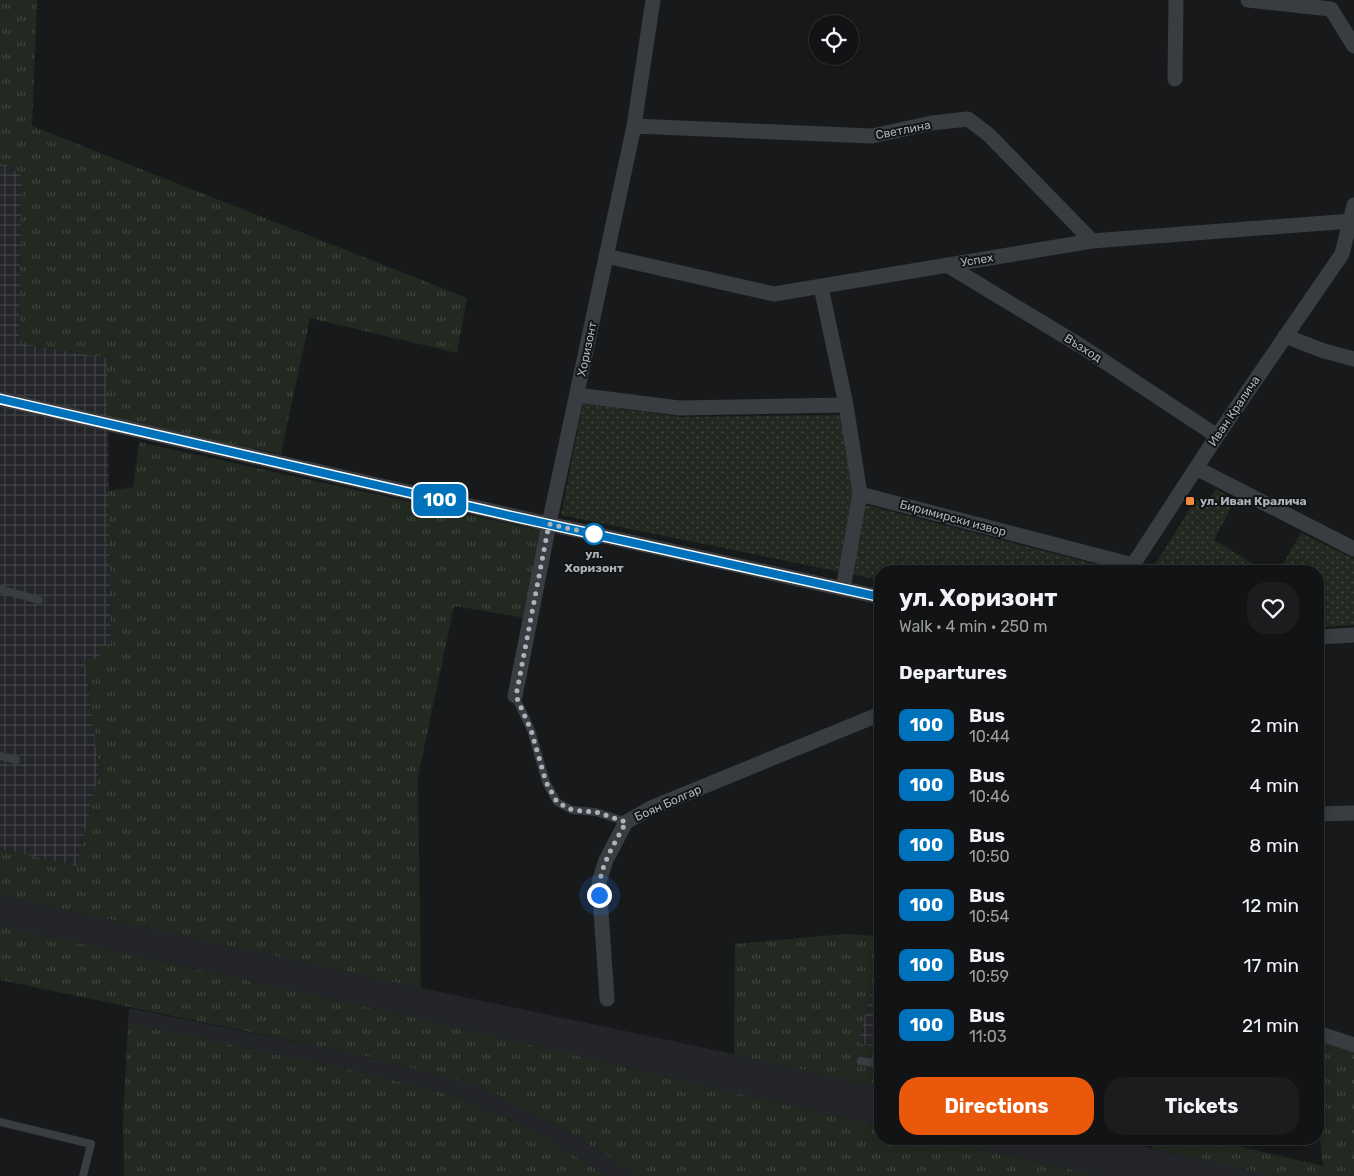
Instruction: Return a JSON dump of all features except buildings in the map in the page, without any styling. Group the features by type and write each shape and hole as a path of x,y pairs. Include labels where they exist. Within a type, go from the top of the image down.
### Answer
{"street":[{"name":"Хоризонт","path":"516,696 549,524 634,126 653,0"},
{"path":"1175,79 1176,0"},
{"path":"1248,0 1333,5 1354,46"},
{"name":"Светлина","path":"634,126 872,136 932,123 968,119 988,136 1092,241"},
{"name":"Иван Кралича","path":"1133,565 1285,336 1348,254 1354,205"},
{"name":"Успех","path":"606,256 774,294 1092,241 1351,221"},
{"name":"Възход","path":"947,265 1081,346 1217,436"},
{"path":"821,287 846,405 860,494 843,589"},
{"path":"1285,336 1324,352 1354,359"},
{"path":"577,395 679,408 846,405"},
{"path":"0,399 874,596"},
{"path":"1196,468 1354,549"},
{"name":"Биримирски извор","path":"860,494 1120,565"},
{"path":"1324,637 1354,635"},
{"name":"Боян Болгар","path":"607,999 599,882 606,860 626,822 651,808 874,716"},
{"path":"1324,814 1354,813"},
{"path":"1324,1035 1354,1044"}],"lane":[{"path":"0,589 39,600"},
{"path":"516,696 531,730 546,782 557,802 572,810 596,812 626,822"},
{"path":"0,756 16,760"},
{"path":"861,1061 874,1063"},
{"path":"0,1122 91,1144 83,1176"}],"shaded area":[{"path":"0,164 7,165 22,176 19,343 107,358 111,646 100,659 85,660 99,772 77,866 0,849"},
{"path":"0,895 874,1086 874,1126 407,1016 0,926"},
{"path":"874,979 874,1047 858,1043"},
{"path":"129,1008 366,1056 483,1087 567,1130 639,1176 607,1176 535,1132 454,1096 365,1073 128,1023"},
{"path":"960,1145 1138,1145 1277,1176 1099,1176"}],"green space":[{"path":"0,0 37,0 32,126 467,298 457,353 310,318 281,454 107,417 107,358 19,343 22,176 7,165 0,164"},
{"path":"583,403 681,417 841,415 854,502 1098,565 874,565 874,579 561,515"},
{"path":"139,442 533,529 549,524 531,619 454,606 418,777 421,988 0,895 0,849 77,866 99,772 85,659 100,659 100,646 111,645 108,491 133,487"},
{"path":"1216,489 1235,500 1214,540 1255,565 1155,565 1196,499 1206,504"},
{"path":"1301,533 1354,559 1354,625 1324,627 1324,565 1282,565"},
{"path":"0,926 407,1016 874,1126 874,1145 960,1145 1099,1176 639,1176 567,1130 483,1087 366,1056 0,980"},
{"path":"845,934 874,936 874,980 858,1043 874,1047 874,1086 734,1054 735,944"},
{"path":"128,1023 365,1073 454,1096 535,1132 607,1176 124,1176 123,1120"},
{"path":"1324,1043 1354,1053 1354,1176 1277,1176 1152,1148 1153,1145 1234,1145 1323,1166 1321,1145 1324,1145"}],"bus line":[{"name":"100","path":"0,399 511,516 874,596"}],"place":[{"name":"ул. Иван Кралича","path":"1190,501"},
{"name":"ул. Хоризонт","path":"594,534"}],"route":[{"path":"594,534 549,524 516,696 531,730 546,782 557,802 572,810 596,812 626,822 606,860 599,882 599,895"}]}
